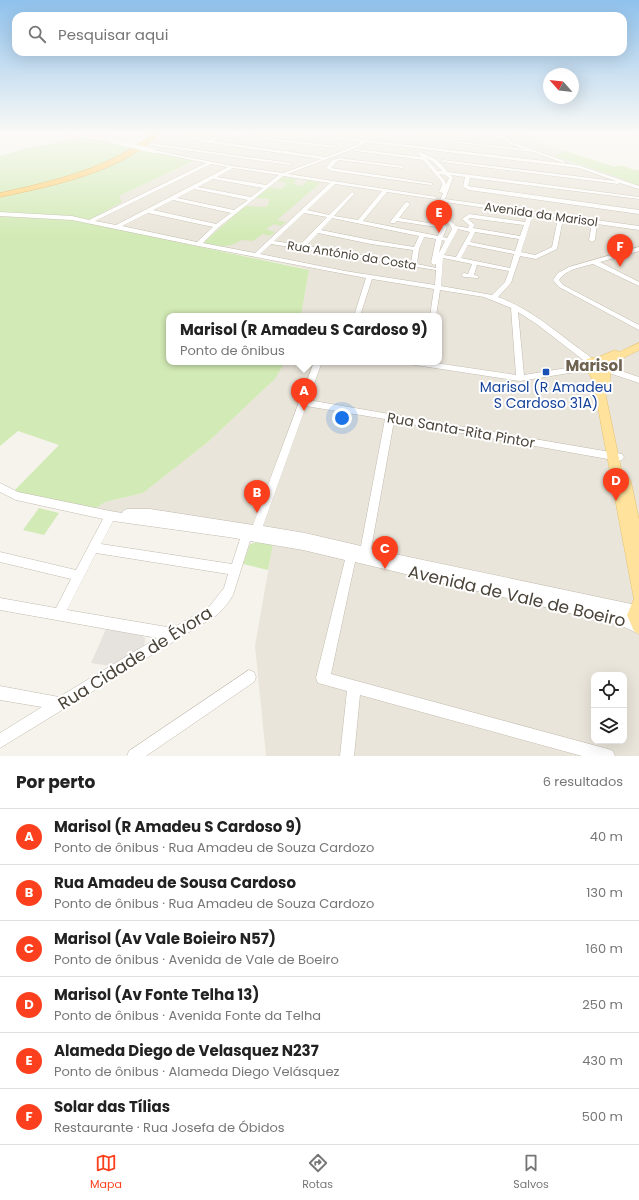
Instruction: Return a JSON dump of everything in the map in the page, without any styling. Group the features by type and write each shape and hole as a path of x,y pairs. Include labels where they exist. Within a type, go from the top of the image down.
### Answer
{"highway":[{"path":"0,193 46,184 96,167"}],"main road":[{"path":"639,340 606,358 598,366 598,381 631,513 639,553"},
{"path":"598,366 639,346"},
{"path":"631,513 638,605 635,619 639,627"}],"street":[{"path":"89,222 201,167"},
{"path":"117,227 231,167"},
{"name":"Avenida da Marisol","path":"234,167 639,228"},
{"path":"198,244 217,226 290,167"},
{"path":"282,175 301,167"},
{"path":"329,167 332,170 432,184"},
{"path":"402,167 411,178 410,181"},
{"path":"432,167 444,183 438,212 454,227 522,238"},
{"path":"435,286 435,253 444,227 432,215 450,180 448,174 441,167"},
{"path":"476,177 480,167"},
{"path":"490,167 618,184"},
{"path":"583,167 639,188"},
{"path":"436,172 639,198"},
{"path":"365,188 374,176"},
{"path":"468,176 465,186 467,188 639,212"},
{"path":"212,177 267,187"},
{"path":"564,189 565,177"},
{"path":"256,255 333,183"},
{"path":"520,196 523,184"},
{"path":"192,187 252,199"},
{"path":"158,188 165,190"},
{"path":"360,222 385,191"},
{"path":"172,192 179,194"},
{"path":"302,247 352,194"},
{"path":"606,194 608,208"},
{"path":"171,198 235,212"},
{"path":"388,228 407,204"},
{"path":"148,211 217,226"},
{"path":"303,211 449,240"},
{"path":"494,297 507,285 531,212"},
{"path":"0,214 72,218 256,255 494,297 514,306 598,366 639,380"},
{"path":"458,259 471,230 472,225 465,219 469,216 527,224"},
{"path":"466,243 538,257 555,249 562,217"},
{"path":"396,219 434,226"},
{"path":"592,240 595,222"},
{"path":"433,313 435,286 440,256 454,227"},
{"path":"317,231 370,242 416,249"},
{"path":"414,266 416,249 422,235"},
{"name":"Rua António da Costa","path":"270,242 434,269"},
{"path":"639,249 571,268 560,274 556,280 562,286 639,328"},
{"path":"440,256 512,270"},
{"path":"592,261 639,284"},
{"path":"470,276 475,262"},
{"path":"358,313 370,276"},
{"path":"514,306 520,378"},
{"name":"Rua Cidade de Évora","path":"0,741 175,635 213,611 219,605 229,591 317,365"},
{"path":"439,365 520,378 598,366"},
{"name":"Rua Santa-Rita Pintor","path":"302,402 616,456"},
{"path":"390,417 358,555 323,678 608,756"},
{"name":"Avenida de Vale de Boeiro","path":"0,488 16,496 110,516 251,532 303,545 638,605"},
{"path":"58,614 110,516"},
{"path":"94,548 236,570"},
{"name":"Avenida de Vale de Boeiro","path":"358,555 622,619 639,627"},
{"path":"0,557 79,576"},
{"path":"0,604 175,635"},
{"path":"134,756 249,677"},
{"path":"347,756 354,686"},
{"path":"0,693 60,704"}],"shaded area":[{"path":"182,167 587,167 612,175 639,186 639,756 266,756 255,646 273,543 83,515 105,502 143,493 208,442 275,379 283,365 442,365 442,313 302,313 309,270 303,268 73,220 0,216 0,214 122,202 119,196"},
{"path":"106,629 141,635 145,638 143,647 111,666 91,663"}],"green space":[{"path":"0,167 181,167 119,196 122,202 89,220 0,214"},
{"path":"588,167 627,167 639,170 639,186"},
{"path":"283,177 296,179 294,184 302,186 308,180 320,183 277,220 286,222 281,226 274,224 266,229 275,232 270,236 263,234 253,241 241,240 227,246 203,243 245,206 267,207 270,199 256,198 267,187 281,189 287,184 285,182 277,181"},
{"path":"0,216 73,220 309,270 302,313 166,313 166,365 283,365 275,379 208,442 143,493 105,502 96,508 63,504 14,491 59,445 18,431 0,446"},
{"path":"39,508 59,513 44,535 23,530"},
{"path":"258,542 273,544 268,570 243,564 250,544"}],"place":[{"name":"Alameda Diego de Velasquez N237","path":"439,233"},
{"name":"Solar das Tílias","path":"620,267"},
{"name":"Marisol (R Amadeu S Cardoso 31A)","path":"546,372"},
{"name":"Marisol (R Amadeu S Cardoso 9)","path":"304,411"},
{"name":"Marisol (Av Fonte Telha 13)","path":"616,501"},
{"name":"Rua Amadeu de Sousa Cardoso","path":"257,513"},
{"name":"Marisol (Av Vale Boieiro N57)","path":"385,569"}],"district":[{"name":"Marisol","path":"594,365"}]}
